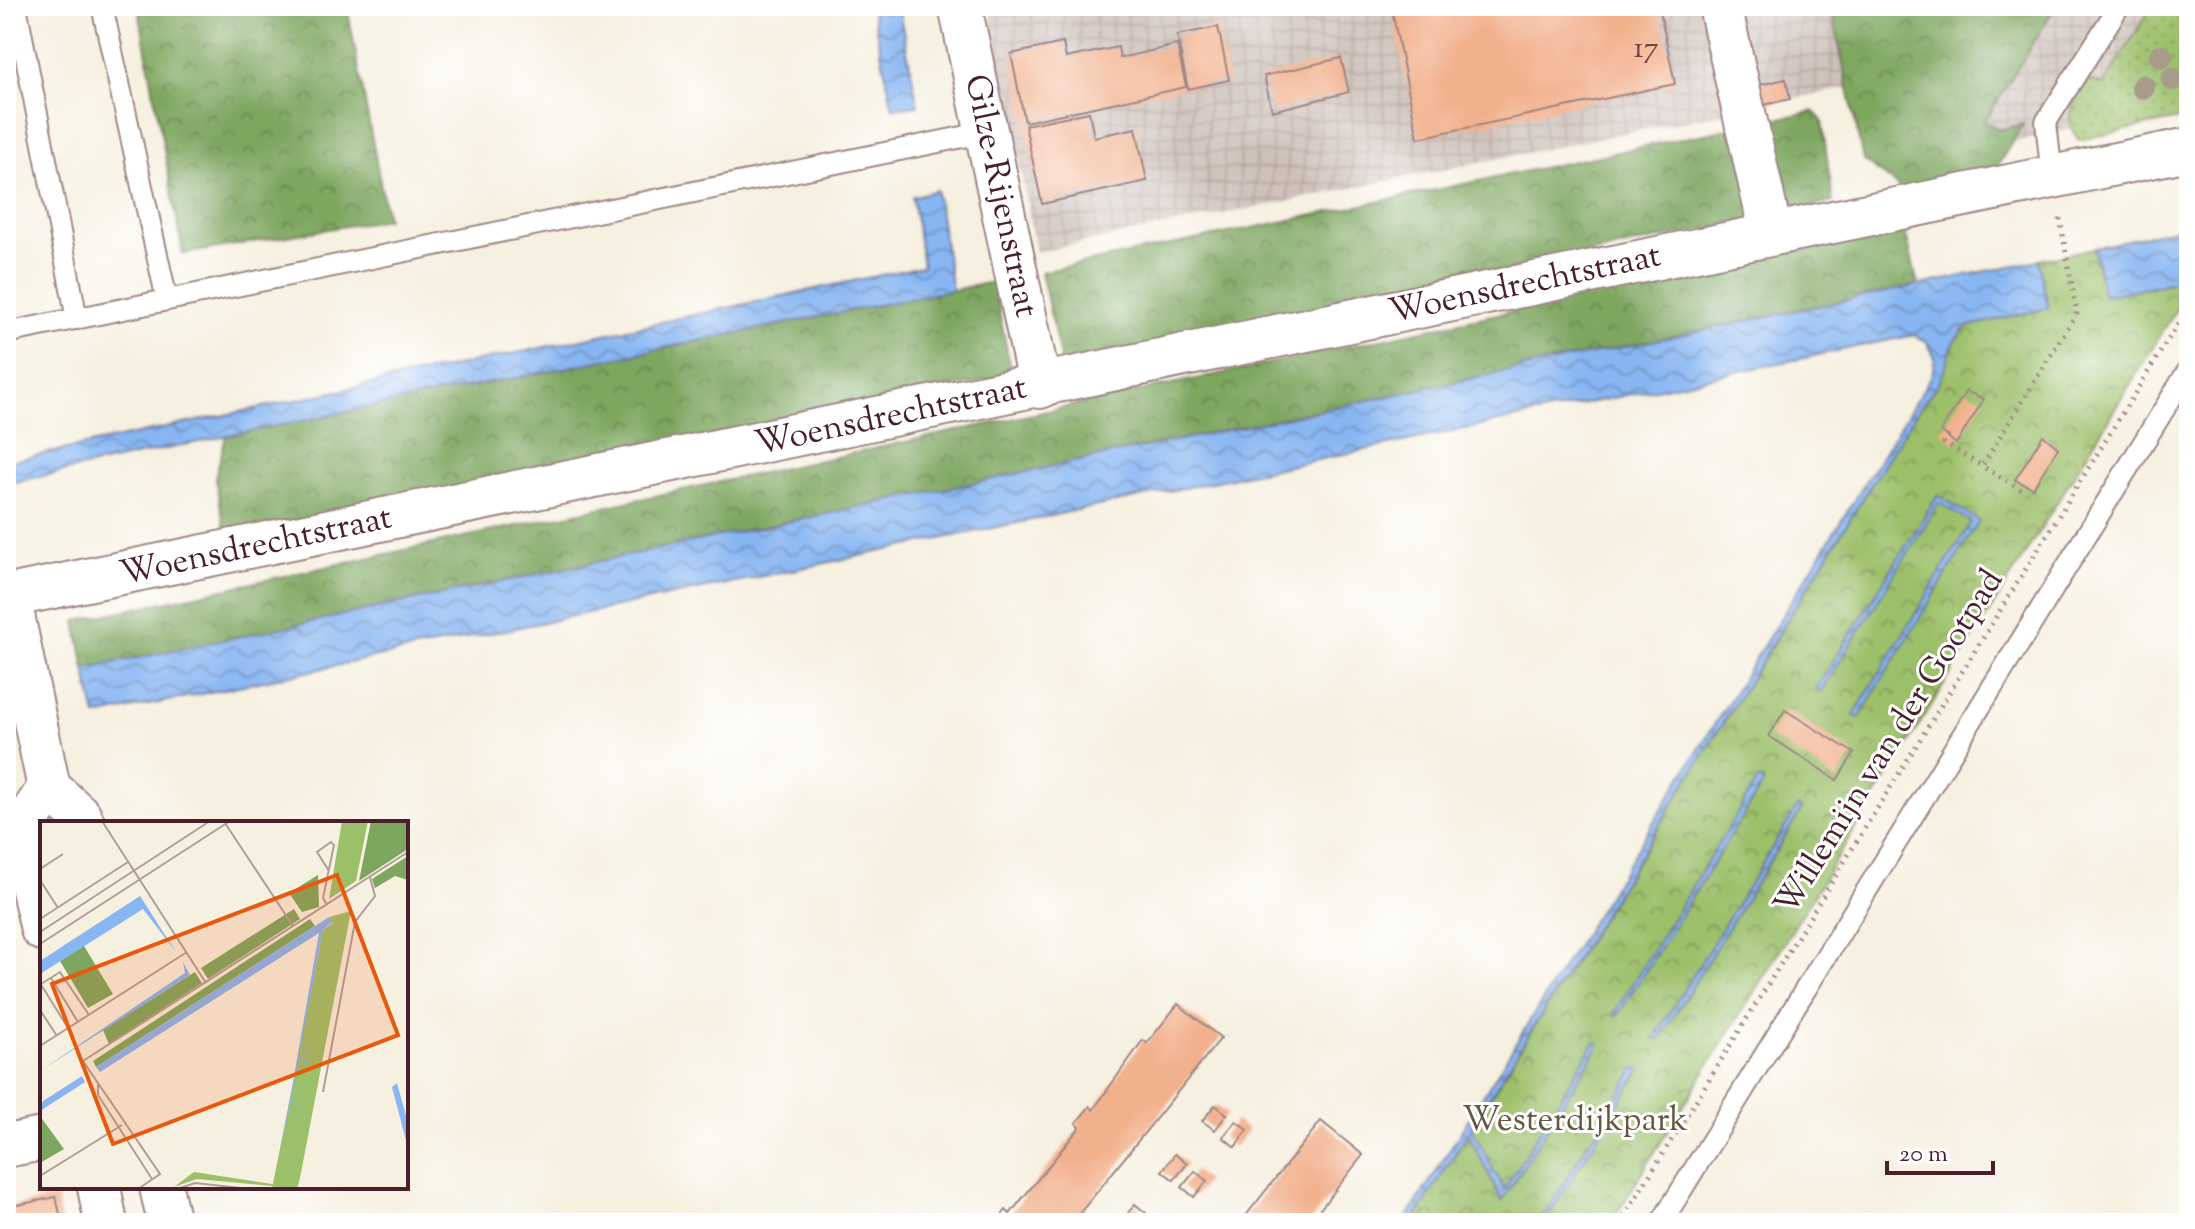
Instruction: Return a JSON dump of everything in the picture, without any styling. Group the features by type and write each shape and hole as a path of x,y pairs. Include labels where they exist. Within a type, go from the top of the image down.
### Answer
{"street":[{"name":"Gilze-Rijenstraat","path":"960,6 1040,387"},
{"path":"1720,6 1771,233"},
{"name":"Woensdrechtstraat","path":"49,788 9,596 2189,149"},
{"path":"40,920 26,859 25,824 49,788 82,821"},
{"path":"6,1146 40,1139"},
{"path":"99,1189 106,1223"},
{"path":"161,1189 169,1223"}],"lane":[{"path":"16,6 77,319"},
{"path":"102,6 167,300"},
{"path":"2052,177 2046,122 2119,6"},
{"path":"6,333 987,132"},
{"path":"1661,1223 2189,369"}],"path":[{"path":"1982,466 2077,313 2052,177"},
{"name":"Willemijn van der Gootpad","path":"1620,1223 2189,306"},
{"path":"1948,435 1944,443 2022,490 2026,484"}],"shaded area":[{"path":"989,6 2152,6 2104,85 2126,114 1924,166 1912,75 1036,252"}],"green space":[{"path":"138,6 347,6 387,219 183,254"},
{"path":"1831,6 2056,6 1985,121 1998,130 2023,124 1996,168 1901,189 1863,160"},
{"path":"2152,6 2189,6 2189,117 2079,140 2073,132 2070,117 2079,95 2088,80 2104,85"},
{"path":"1814,111 1822,121 1833,202 1062,366 1041,272"},
{"path":"1904,226 1918,285 85,669 76,621"},
{"name":"Westerdijkpark","path":"2094,248 2104,296 2189,279 2189,289 1611,1223 1412,1223 1920,407 1940,381 1955,340 1966,327 2047,308 2039,260"},
{"path":"993,282 1012,375 228,544 215,478 226,436"}],"water":[{"path":"871,6 898,6 918,105 893,108"},
{"path":"936,190 952,290 226,436 6,484 6,462 923,266 912,197"},
{"path":"2182,227 2189,230 2189,264 2177,281 2104,296 2094,248"},
{"path":"2039,260 2048,308 1966,327 1955,340 1940,381 1920,407 1471,1127 1504,1189 1595,1042 1600,1044 1502,1201 1468,1133 1412,1223 1404,1223 1932,375 1935,358 1927,342 1915,335 96,716 85,669"},
{"path":"1938,495 1979,521 1859,718 1854,715 1971,522 1939,503 1821,692 1816,689"},
{"path":"1758,780 1763,780 1763,784 1618,1015 1614,1013"},
{"path":"1798,806 1802,809 1659,1040 1654,1038"},
{"path":"1636,1067 1640,1070 1544,1223 1539,1223"}],"building":[{"path":"1391,6 1659,6 1675,84 1418,138"},
{"path":"1218,27 1229,80 1188,89 1177,35"},
{"path":"1063,43 1066,58 1118,47 1120,58 1177,45 1186,87 1025,122 1011,54"},
{"path":"1341,58 1349,92 1272,111 1264,76"},
{"path":"1786,79 1790,99 1759,106 1755,86"},
{"path":"1089,112 1094,137 1136,128 1147,181 1042,204 1025,125"},
{"path":"1966,391 1984,399 1956,444 1941,431"},
{"path":"2043,435 2058,448 2033,488 2015,480"},
{"path":"1785,710 1854,753 1837,780 1769,736"},
{"path":"1178,1004 1221,1038 1072,1223 996,1223 1006,1210 1010,1214 1080,1127 1076,1123 1090,1106 1093,1110 1143,1040 1147,1043"},
{"path":"1215,1105 1227,1114 1215,1130 1202,1121"},
{"path":"1236,1121 1248,1130 1235,1147 1223,1137"},
{"path":"1321,1121 1363,1155 1341,1183 1309,1223 1240,1223"},
{"path":"1175,1154 1187,1164 1174,1180 1162,1171"},
{"path":"1195,1171 1207,1181 1194,1197 1182,1187"},
{"path":"56,1197 62,1223 16,1223 12,1206"},
{"path":"1135,1204 1147,1214 1140,1223 1125,1223 1122,1221"}]}
